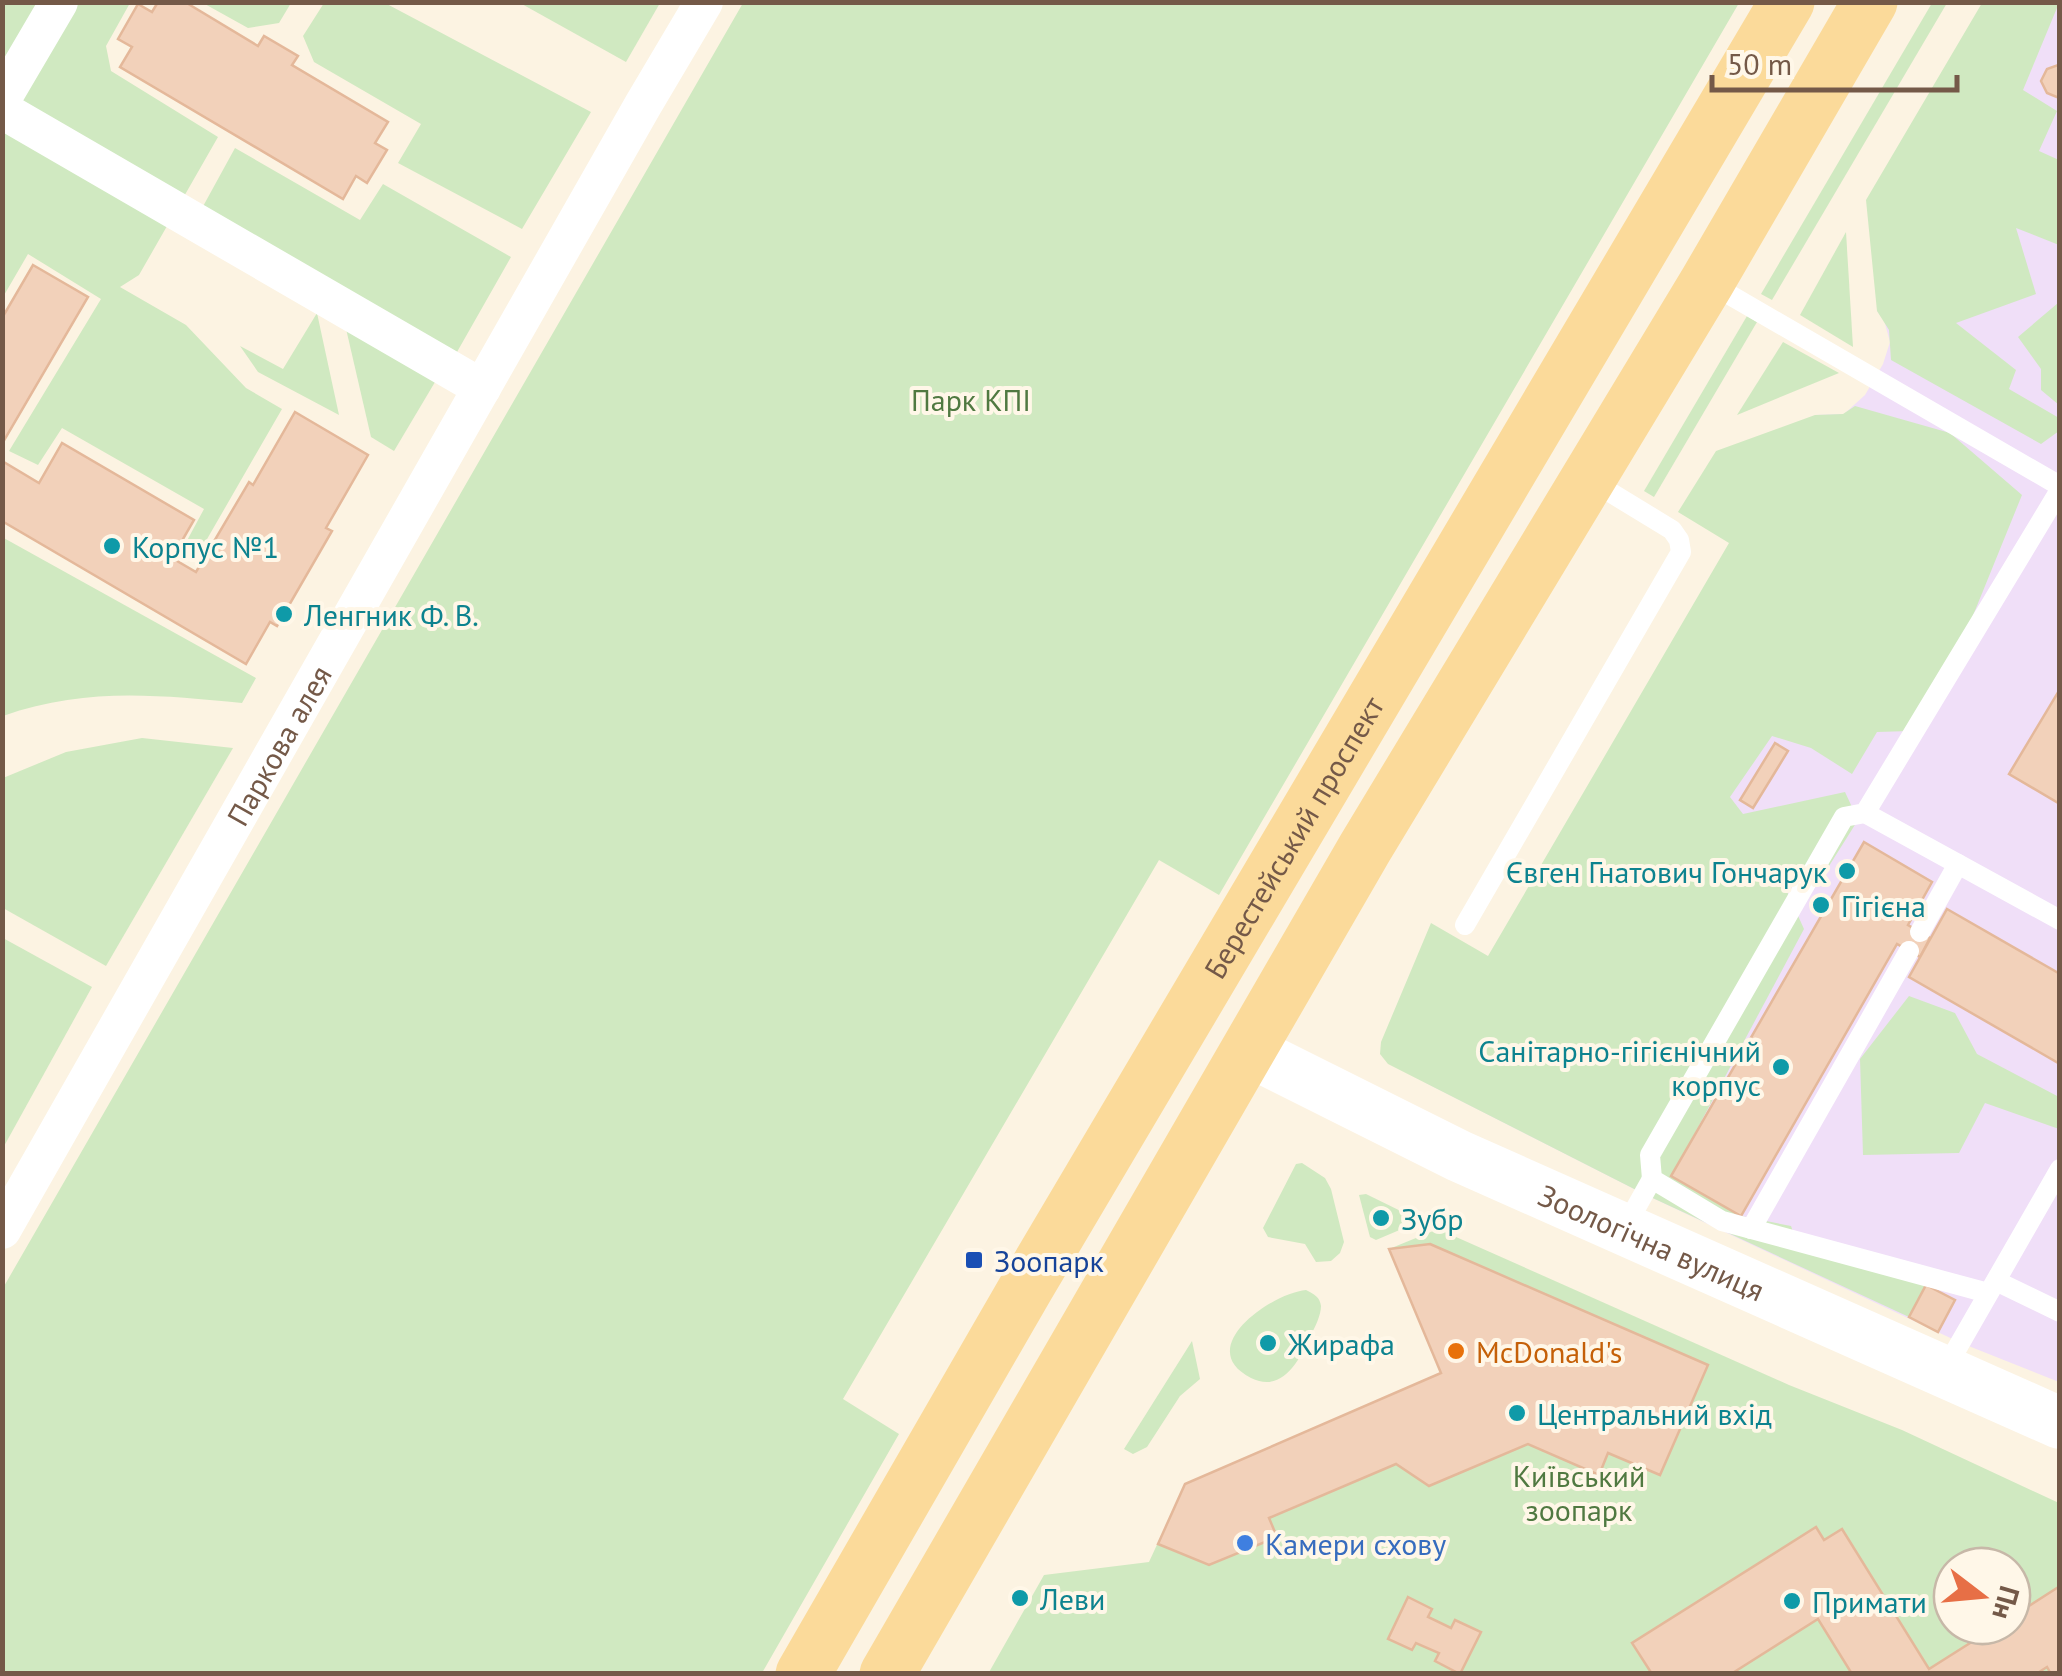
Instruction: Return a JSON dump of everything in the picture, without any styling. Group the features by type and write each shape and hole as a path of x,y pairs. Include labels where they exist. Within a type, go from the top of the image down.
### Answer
{"main road":[{"name":"Берестейський проспект","path":"803,1674 1017,1303 1787,2"},
{"path":"886,1674 1248,1050 1870,2"}],"street":[{"path":"2,99 58,2"},
{"name":"Паркова алея","path":"2,1230 704,2"},
{"path":"2,110 482,388"},
{"name":"Зоологічна вулиця","path":"1248,1050 1458,1156 2060,1422"}],"lane":[{"path":"1706,282 2060,488 1865,813"},
{"path":"1465,925 1680,552 1679,540 1672,530 1588,479"},
{"path":"1624,1228 1652,1179 1650,1155 1844,817 1865,813 2060,920"},
{"path":"1750,1228 1958,864"},
{"path":"1944,1373 2060,1169"},
{"path":"1652,1179 1722,1221 1992,1287 2060,1312"}],"shaded area":[{"path":"2059,3 2059,1382 1961,1343 1644,1194 1424,1082 1815,415 1844,414 1865,395 1883,364 1890,342 1877,311"}],"green space":[{"path":"3,3 130,3 106,46 111,71 218,137 139,275 120,287 186,325 246,388 282,409 199,553 183,548 204,509 62,428 38,465 9,451 101,299 28,254 3,297"},
{"path":"203,3 291,3 279,23 248,28"},
{"path":"324,3 385,3 591,112 522,229 398,163 421,124 314,62 303,36"},
{"path":"520,3 660,3 626,62"},
{"name":"Парк КПІ","path":"743,3 1739,3 1219,895 1159,860 843,1399 899,1434 762,1673 3,1673 3,1288"},
{"path":"1932,3 1947,3 1772,300 1761,294"},
{"path":"1982,3 2059,3 2023,90 2057,111 2039,151 2059,160 2059,245 2016,228 2036,294 1956,323 2016,370 2009,389 2059,418 2059,431 2041,444 1891,360 1889,330 1877,311 1866,200"},
{"path":"235,148 360,220 383,184 511,257 457,352 201,210"},
{"path":"1846,232 1853,347 1800,315"},
{"path":"2059,296 2059,405 2041,390 2041,369 2018,337 2058,303"},
{"path":"317,313 339,415 258,372 240,346 283,369"},
{"path":"1747,316 1757,322 1654,497 1644,491"},
{"path":"344,320 438,377 394,451 371,437"},
{"path":"1783,342 1839,373 1737,415"},
{"path":"1855,406 1950,433 2022,495 1972,618 1910,731 1877,732 1852,774 1811,748 1772,736 1730,797 1743,814 1845,792 1858,820 1824,874 1791,866 1785,887 1804,929 1672,1176 1741,1216 1791,1226 1798,1246 1926,1285 1909,1317 1644,1194 1388,1064 1380,1054 1381,1042 1431,923 1488,956 1729,543 1678,512 1716,451 1815,415 1843,414"},
{"path":"2,537 256,678 242,703 150,696 92,697 3,716"},
{"path":"142,738 233,748 106,966 3,908 3,778 66,752"},
{"path":"3,938 92,987 3,1148"},
{"path":"1909,996 1955,1013 1977,1054 2059,1097 2059,1129 1985,1103 1959,1153 1863,1155 1860,1059"},
{"path":"1302,1163 1325,1178 1331,1189 1344,1242 1331,1261 1316,1262 1305,1244 1268,1237 1263,1228 1296,1164"},
{"path":"1366,1194 1417,1219 1416,1223 1376,1240 1370,1237 1359,1195"},
{"name":"Київський зоопарк","path":"1438,1229 1789,1385 1902,1430 2059,1503 2059,1673 988,1674 1044,1575 1149,1562 1185,1484 1441,1373 1389,1249"},
{"path":"1306,1290 1319,1300 1320,1313 1289,1372 1262,1382 1235,1366 1230,1352 1244,1324 1275,1301"},
{"path":"1192,1341 1200,1379 1180,1396 1147,1447 1133,1454 1124,1449"}],"building":[{"path":"158,2 185,2 258,46 264,36 298,56 292,65 388,122 375,143 387,150 367,183 356,176 343,199 120,67 132,47 118,39 138,4 152,12"},
{"path":"2058,65 2059,98 2047,93 2041,81 2047,69"},
{"path":"33,265 88,297 2,444 2,318"},
{"name":"Корпус №1","path":"295,412 368,455 326,528 332,531 277,626 270,622 246,664 2,521 2,461 39,483 62,443 194,520 172,558 196,572"},
{"path":"2060,689 2060,804 2009,774"},
{"path":"1775,743 1788,751 1753,808 1740,800"},
{"name":"Санітарно-гігієнічний корпус","path":"1864,842 1932,882 1908,925 1930,938 1920,957 1897,944 1741,1216 1671,1176"},
{"path":"1947,909 2060,974 2060,1064 1909,977"},
{"name":"Центральний вхід","path":"1430,1244 1708,1365 1660,1475 1608,1453 1599,1475 1528,1444 1429,1486 1396,1464 1269,1518 1277,1537 1209,1565 1158,1544 1185,1484 1441,1373 1389,1249"},
{"path":"1926,1285 1955,1300 1938,1332 1909,1317"},
{"name":"Примати","path":"1816,1527 1824,1540 1842,1529 1929,1669 1965,1646 2032,1646 2032,1604 2060,1586 2060,1674 2051,1674 2047,1667 2036,1674 1852,1674 1818,1619 1731,1674 1652,1674 1632,1643"},
{"path":"1408,1597 1432,1609 1428,1617 1451,1628 1455,1620 1481,1632 1460,1674 1435,1661 1439,1653 1416,1643 1412,1650 1388,1639"}],"place":[{"name":"Корпус №1","path":"112,546"},
{"name":"Ленгник Ф. В.","path":"284,614"},
{"name":"Євген Гнатович Гончарук","path":"1847,871"},
{"name":"Гігієна","path":"1821,905"},
{"name":"Санітарно-гігієнічний корпус","path":"1781,1067"},
{"name":"Зубр","path":"1381,1218"},
{"name":"Зоопарк","path":"974,1260"},
{"name":"Жирафа","path":"1268,1343"},
{"name":"McDonald's","path":"1456,1351"},
{"name":"Центральний вхід","path":"1517,1413"},
{"name":"Камери схову","path":"1245,1543"},
{"name":"Леви","path":"1020,1598"},
{"name":"Примати","path":"1792,1601"}]}
